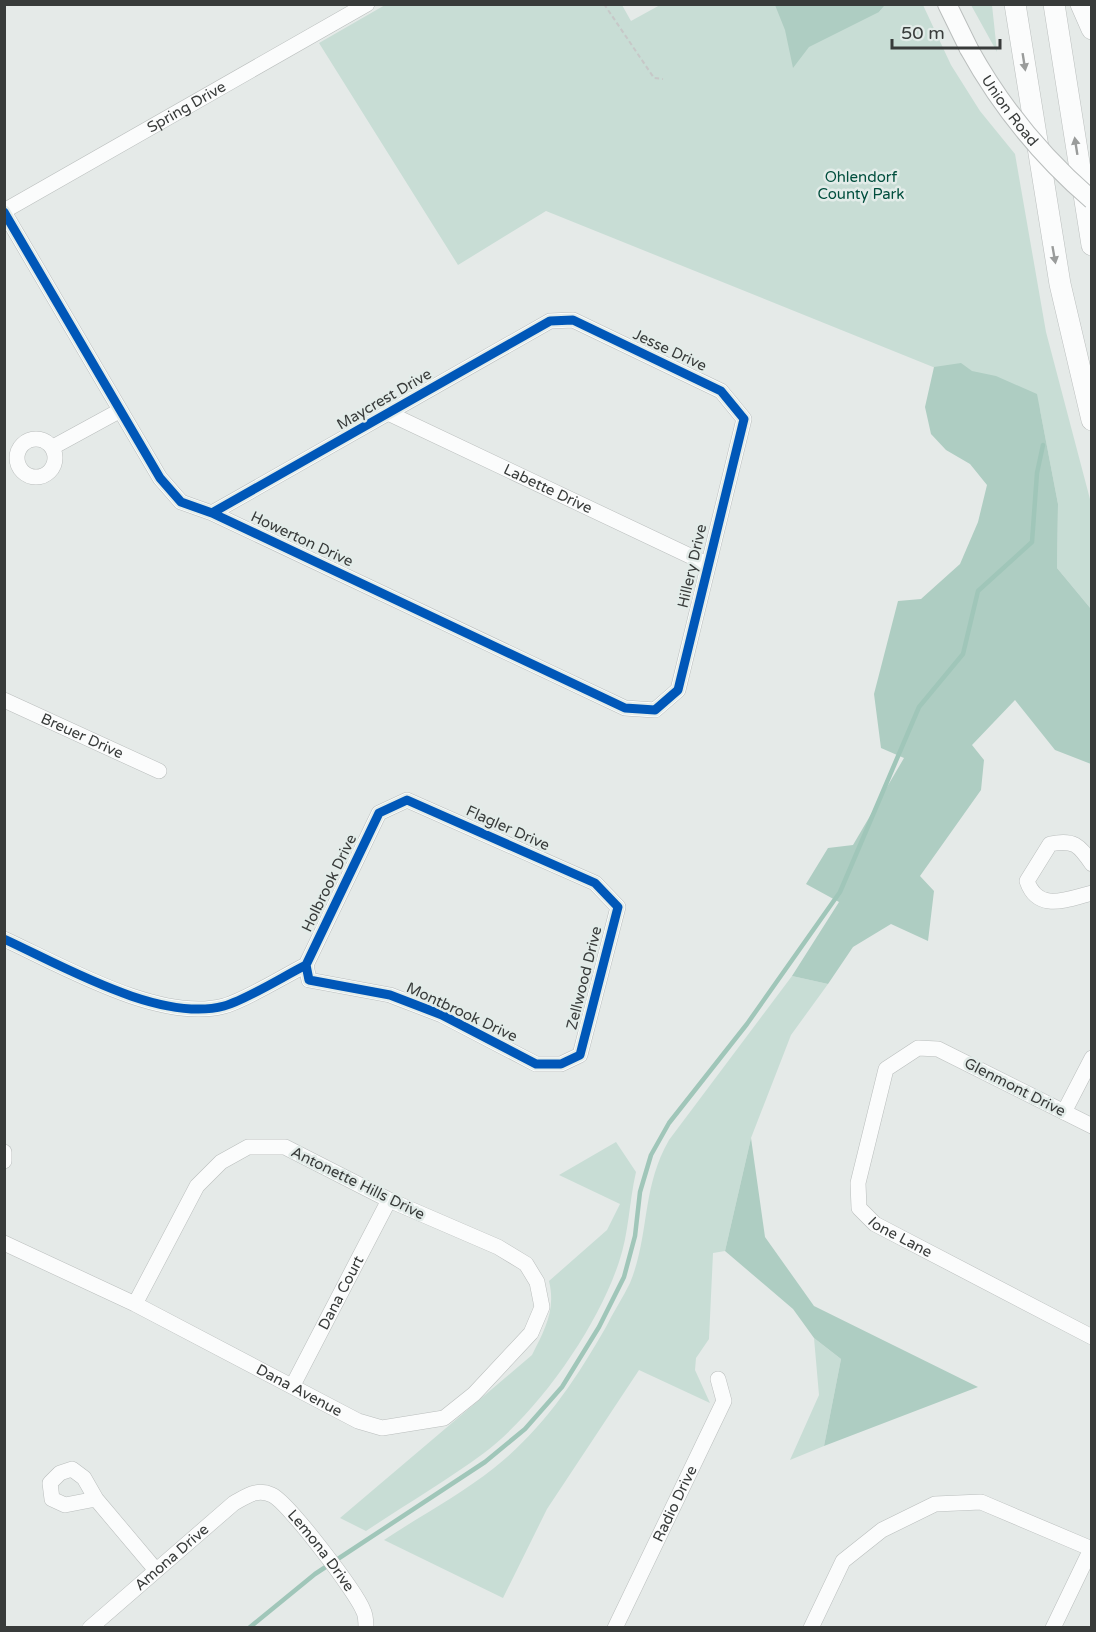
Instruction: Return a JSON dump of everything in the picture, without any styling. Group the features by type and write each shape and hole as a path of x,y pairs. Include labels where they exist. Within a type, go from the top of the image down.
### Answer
{"highway":[{"path":"1015,4 1060,284 1092,420"},
{"path":"1054,4 1092,245"},
{"path":"1082,4 1092,29"}],"main road":[{"name":"Union Road","path":"947,4 969,49 995,92 1050,161 1092,200"}],"street":[{"name":"Spring Drive","path":"4,212 368,4"},
{"name":"Howerton Drive","path":"4,212 119,411 160,478 180,502 212,513 625,708 655,710"},
{"name":"Maycrest Drive","path":"212,513 550,321 573,320"},
{"name":"Jesse Drive","path":"573,320 722,391 744,419"},
{"path":"53,447 119,411"},
{"name":"Labette Drive","path":"388,413 707,564"},
{"name":"Hillery Drive","path":"655,710 678,690 744,419"},
{"name":"Breuer Drive","path":"4,700 159,771"},
{"name":"Flagler Drive","path":"379,813 407,800 595,883 618,907"},
{"name":"Holbrook Drive","path":"306,965 379,813"},
{"path":"1092,864 1081,848 1065,841 1050,844 1027,881 1030,891 1041,901 1051,902 1092,893"},
{"name":"Zellwood Drive","path":"580,1055 618,907"},
{"path":"4,939 111,988 171,1009 224,1006 306,965"},
{"name":"Montbrook Drive","path":"306,965 309,980 390,995 442,1015 536,1064 561,1064 580,1055"},
{"name":"Ione Lane","path":"938,1049 918,1048 886,1069 858,1183 860,1208 875,1224 1092,1337"},
{"name":"Glenmont Drive","path":"938,1049 1092,1126"},
{"path":"1064,1112 1092,1058"},
{"name":"Antonette Hills Drive","path":"135,1304 197,1185 221,1162 248,1148 285,1147 389,1200 498,1246 526,1264 537,1282"},
{"path":"4,1152 4,1161"},
{"name":"Dana Court","path":"293,1385 389,1200"},
{"name":"Dana Avenue","path":"4,1243 135,1304 358,1420 382,1428 444,1418 474,1394 531,1333 542,1307 537,1282"},
{"name":"Radio Drive","path":"615,1628 724,1401 718,1378"},
{"name":"Lemona Drive","path":"256,1491 274,1495 306,1530 353,1590 364,1610 366,1628"},
{"name":"Amona Drive","path":"90,1628 155,1569 234,1503 256,1491"},
{"path":"96,1498 155,1569"},
{"path":"811,1628 843,1561 882,1530 935,1504 981,1502 1091,1548 1053,1628"}],"path":[{"path":"604,4 645,67 654,78 663,79"}],"green space":[{"name":"Ohlendorf County Park","path":"385,5 622,5 631,21 660,5 815,5 879,12 885,5 923,5 951,65 980,111 1015,154 1046,332 1091,503 1091,609 1057,568 1058,504 1040,410 546,211 458,265 319,43"},
{"path":"775,5 885,5 879,12 809,47 793,68 785,30"},
{"path":"971,5 992,5 997,52"},
{"path":"961,363 972,371 996,376 1037,394 1058,504 1057,568 1091,609 1091,764 1055,750 1015,700 972,745 984,760 981,790 920,876 934,891 928,941 891,924 853,947 828,984 792,976 839,902 806,884 828,848 853,845 904,758 881,748 874,694 898,601 921,599 960,564 978,522 987,485 970,464 946,450 931,434 925,407 934,367"},
{"path":"792,976 828,984 791,1035 751,1138 725,1251 713,1253 709,1339 696,1358 695,1370 710,1403 639,1370 547,1509 503,1598 384,1540 494,1468 528,1437 557,1403 594,1347 630,1283 641,1247 654,1176 669,1140"},
{"path":"751,1138 765,1237 814,1306 978,1387 824,1446 841,1359 814,1338 793,1309 725,1251"},
{"path":"616,1142 636,1172 622,1251 596,1314 564,1367 545,1392 505,1435 455,1473 366,1531 340,1518 532,1355 548,1319 551,1301 549,1281 607,1230 620,1204 559,1175"},
{"path":"814,1338 841,1359 824,1446 790,1460 819,1395"}],"waterway":[{"path":"249,1628 315,1574 485,1462 525,1429 562,1387 599,1327 624,1277 635,1236 640,1192 651,1155 669,1123 747,1024 840,892 919,707 963,654 978,591 1032,542 1037,473 1043,445"}],"cycle path":[{"path":"4,212 160,478 181,502 212,513 625,708 655,710 678,690 744,419 721,391 573,320 550,321 212,513"},
{"path":"4,939 112,989 171,1006 199,1009 233,1003 306,965 309,980 390,995 442,1015 536,1064 561,1064 580,1055 618,907 595,883 407,800 379,813 306,965"}]}
